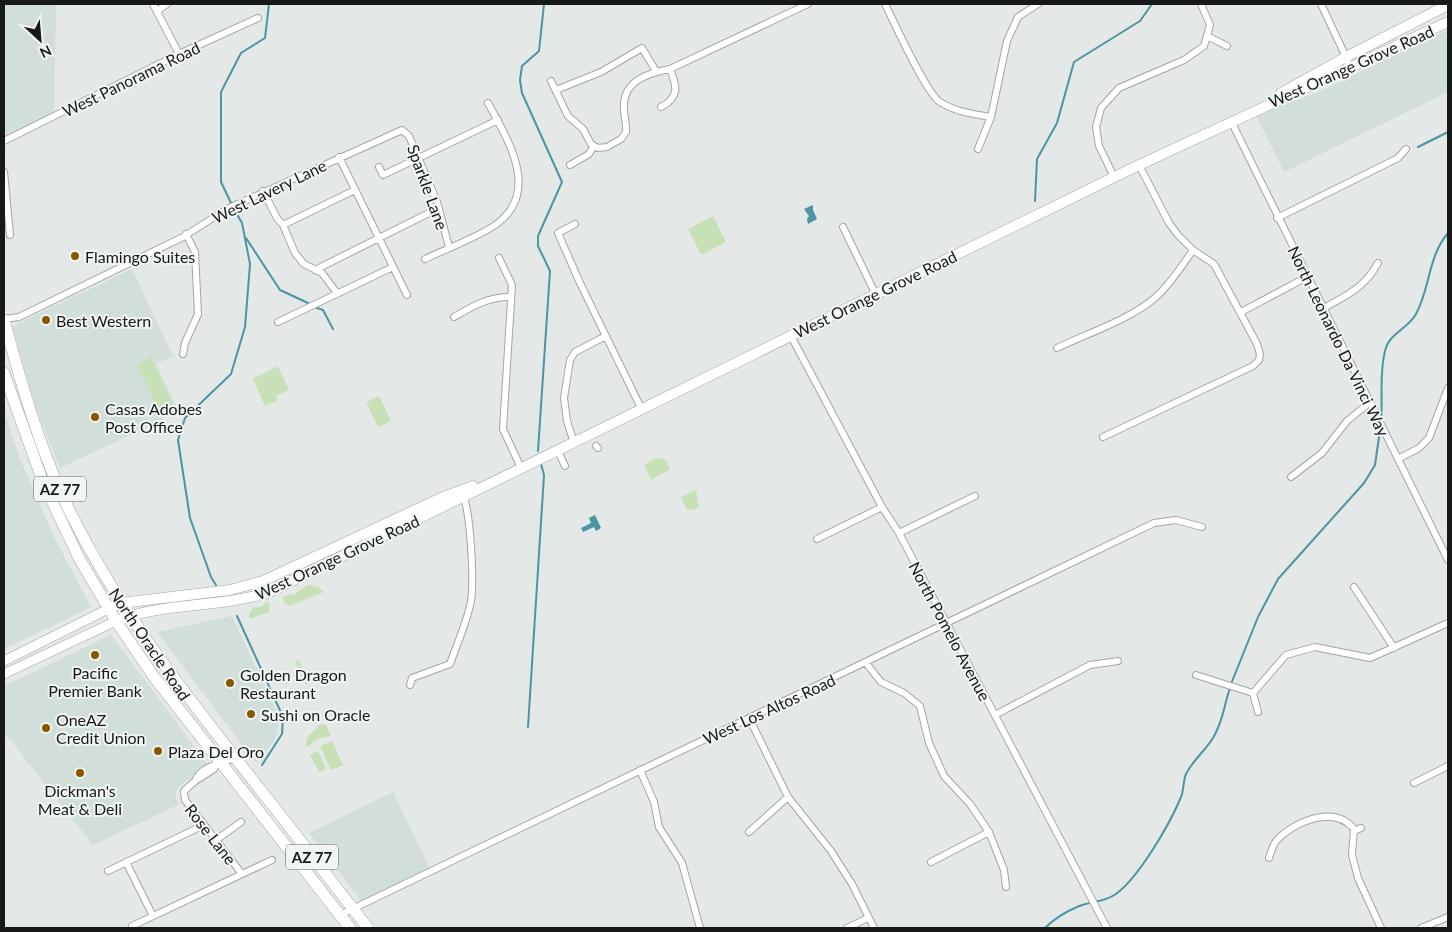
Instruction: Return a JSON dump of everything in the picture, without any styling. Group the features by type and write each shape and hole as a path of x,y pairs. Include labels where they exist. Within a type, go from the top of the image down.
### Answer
{"highway":[{"name":"North Oracle Road","path":"4,319 29,408 52,470 71,514 121,603 193,707 368,928"},
{"name":"North Oracle Road","path":"4,373 42,482 79,558 108,609 154,677 218,764 350,928"}],"main road":[{"name":"West Orange Grove Road","path":"1255,110 1300,81 1448,5"},
{"name":"West Orange Grove Road","path":"4,661 121,603 230,590 263,581 462,493 496,480 1114,177 1231,121 1350,69 1448,22"},
{"name":"West Orange Grove Road","path":"4,674 129,616 173,606 234,602 267,593 462,493"}],"street":[{"path":"153,4 179,54"},
{"path":"157,11 167,4"},
{"path":"551,81 568,116 583,129 594,146 607,148 622,139 626,132 624,107 626,92 633,82 656,71 670,68 808,4"},
{"path":"885,4 919,72 937,100 958,112 991,117"},
{"path":"978,149 991,117 1007,41 1018,17 1038,4"},
{"path":"1114,177 1099,146 1096,128 1101,108 1119,88 1184,60 1204,46 1210,25 1201,4"},
{"path":"1321,4 1350,69"},
{"name":"West Panorama Road","path":"4,141 179,54 258,18"},
{"path":"1207,36 1227,46"},
{"path":"556,90 601,72 642,48 656,71"},
{"path":"661,107 672,101 675,93 674,80 670,68"},
{"path":"425,259 497,224 511,209 518,196 520,178 498,120 488,103"},
{"path":"378,167 383,175 498,120"},
{"name":"North Leonardo Da Vinci Way","path":"1231,121 1369,403 1448,558"},
{"name":"Sparkle Lane","path":"402,130 409,136 439,208 449,247"},
{"name":"West Lavery Lane","path":"4,319 19,317 186,234 233,206 263,191 402,130"},
{"path":"570,164 588,154 594,146"},
{"path":"1278,218 1398,158 1406,148"},
{"path":"339,157 407,295"},
{"path":"1104,437 1261,361 1260,351 1214,264 1193,250 1169,223 1139,165"},
{"path":"4,172 10,235"},
{"path":"283,225 355,190"},
{"path":"263,191 277,218 283,225 295,253 304,264 322,272 337,294"},
{"path":"315,270 439,208"},
{"path":"575,224 558,233 642,410"},
{"path":"843,227 875,293"},
{"path":"183,354 185,343 198,314 195,252 186,234"},
{"path":"1057,348 1135,311 1156,296 1175,276 1193,250"},
{"path":"500,258 512,285 502,429 521,468"},
{"path":"1324,308 1357,291 1369,279 1378,263"},
{"path":"278,322 393,267"},
{"path":"1241,312 1307,277"},
{"path":"454,316 480,302 495,297 510,297"},
{"path":"574,443 567,421 564,398 570,360 575,352 606,336"},
{"name":"North Pomelo Avenue","path":"791,336 882,507 899,533 945,624 995,714 1107,928"},
{"path":"1398,459 1419,448 1429,438 1448,388"},
{"path":"1291,477 1317,458 1347,421 1369,403"},
{"path":"558,451 565,466"},
{"path":"410,685 412,678 450,664 471,602 468,517 462,493"},
{"path":"899,533 975,496"},
{"path":"817,539 882,507"},
{"name":"West Los Altos Road","path":"340,915 1154,524 1176,520 1202,527"},
{"path":"1354,587 1394,648"},
{"path":"1253,693 1269,672 1286,655 1315,647 1370,658 1448,623"},
{"path":"995,714 1090,665 1118,661"},
{"path":"866,663 881,682 904,693 920,706 929,743 944,776 970,804 988,832 1004,870 1006,886"},
{"path":"1196,675 1253,693"},
{"path":"1253,693 1258,712"},
{"path":"749,718 788,797 831,850 852,884 874,928"},
{"path":"218,764 234,758"},
{"name":"Rose Lane","path":"218,764 212,765 197,775 195,781 184,793 187,804 242,874"},
{"path":"1414,783 1448,766"},
{"path":"640,770 654,802 658,826 682,863 700,928"},
{"path":"749,832 788,797"},
{"path":"1268,858 1275,841 1297,823 1315,818 1334,818 1350,823 1354,831 1352,855 1358,878 1382,928"},
{"path":"216,840 241,822"},
{"path":"108,871 204,825"},
{"path":"1354,831 1361,828"},
{"path":"931,862 988,832"},
{"path":"132,926 272,860"},
{"path":"126,862 153,916"},
{"path":"1421,928 1448,917"},
{"path":"847,928 868,918"}],"shaded area":[{"path":"4,4 56,4 54,113 4,137"},
{"path":"1448,30 1448,92 1284,172 1256,115 1316,93"},
{"path":"132,269 173,356 156,364 177,408 176,411 161,418 162,420 60,468 35,405 12,326"},
{"path":"4,411 20,459 54,537 91,607 4,649"},
{"path":"232,616 278,715 279,724 275,740 256,763 157,632"},
{"path":"111,635 208,765 177,788 175,796 178,805 93,845 4,732 4,686"},
{"path":"393,792 432,873 365,906 309,833"}],"green space":[{"path":"713,216 726,242 701,255 688,229"},
{"path":"151,357 176,411 162,418 137,364"},
{"path":"278,366 289,390 276,396 278,400 265,406 253,379"},
{"path":"379,396 391,421 378,427 366,402"},
{"path":"657,458 666,461 669,465 669,470 651,480 644,465"},
{"path":"696,490 699,508 687,510 681,497"},
{"path":"308,585 318,587 324,592 289,606 284,602 283,596 295,594"},
{"path":"267,601 270,604 269,612 249,619 249,613 254,607 262,607"},
{"path":"299,660 305,678 310,679 311,683 305,684 295,662"},
{"path":"321,724 326,725 331,736 318,739 305,748 308,736"},
{"path":"332,741 343,765 331,770 320,746"},
{"path":"318,751 326,769 319,772 310,755"}],"water":[{"path":"813,205 817,219 808,224 807,219 809,216 804,209"},
{"path":"595,515 601,528 596,531 594,527 583,532 581,528 591,523 589,518"}],"waterway":[{"path":"232,205 221,182 221,92 241,53 265,38 269,4"},
{"path":"538,451 550,271 538,246 538,236 562,182 522,93 520,80 522,66 539,51 544,4"},
{"path":"1035,201 1037,159 1057,123 1074,62 1140,21 1152,4"},
{"path":"1418,147 1448,132"},
{"path":"216,585 211,577 190,518 178,440 185,418 231,374 245,327 250,264 242,223 234,209"},
{"path":"1381,420 1382,368 1387,345 1416,314 1421,304 1433,262 1441,242 1448,233"},
{"path":"246,238 280,290 308,303"},
{"path":"317,308 323,310 333,329"},
{"path":"1231,684 1258,617 1278,579 1364,483 1375,465 1380,430"},
{"path":"528,727 544,475 541,464"},
{"path":"237,616 283,717 282,734 262,765"},
{"path":"1045,928 1064,913 1116,894 1144,863 1181,797 1185,777 1189,769 1217,731 1230,688"}],"place":[{"name":"Flamingo Suites","path":"75,256"},
{"name":"Best Western","path":"46,320"},
{"name":"Casas Adobes Post Office","path":"95,417"},
{"name":"Pacific Premier Bank","path":"95,655"},
{"name":"Golden Dragon Restaurant","path":"230,683"},
{"name":"Sushi on Oracle","path":"251,714"},
{"name":"OneAZ Credit Union","path":"46,728"},
{"name":"Plaza Del Oro","path":"158,751"},
{"name":"Dickman's Meat & Deli","path":"80,773"}]}
